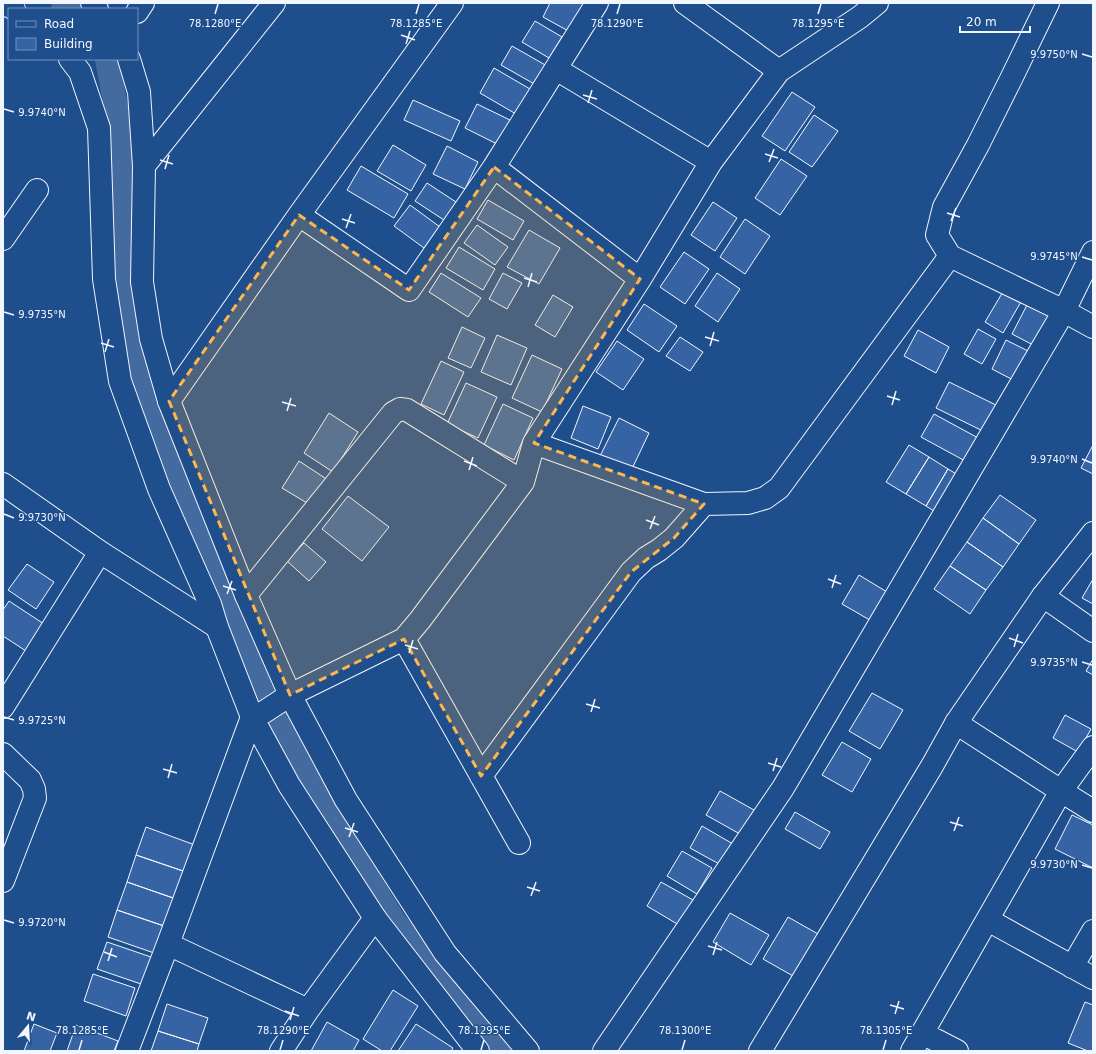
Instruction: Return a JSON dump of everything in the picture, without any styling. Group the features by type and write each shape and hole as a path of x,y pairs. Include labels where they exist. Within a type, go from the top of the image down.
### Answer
{"street":[{"path":"144,166 274,3"},
{"path":"169,401 299,215 452,3"},
{"path":"299,215 409,290 494,167 597,3"},
{"path":"685,3 779,71"},
{"path":"127,1051 168,944 272,706 404,639 425,614 522,482 534,444 640,279 711,162 779,71 860,17 877,3"},
{"path":"1048,3 1001,99 944,207 937,235 950,256 1064,311 1093,327"},
{"path":"3,5 13,8"},
{"path":"71,60 80,72 99,128 104,279 120,381 159,489 210,604 217,626 272,706 346,800 445,953 528,1051"},
{"path":"130,60 139,92 144,166 142,282 152,339 169,401 246,595 289,785 375,918 478,1051"},
{"path":"556,69 711,162"},
{"path":"494,167 640,279"},
{"path":"3,239 37,190"},
{"path":"604,1051 783,788 1064,311 1093,252"},
{"path":"534,444 704,504 748,503 765,498 779,488 950,256"},
{"path":"246,595 393,413 400,409 407,410 522,482"},
{"path":"3,484 100,552 217,626"},
{"path":"481,776 632,572 646,558 674,538 704,504"},
{"path":"760,1051 932,766 956,723 1044,596 1093,533"},
{"path":"3,707 100,552"},
{"path":"1044,596 1093,631"},
{"path":"404,639 519,843"},
{"path":"956,723 1093,811"},
{"path":"957,1051 917,1042 1061,791 1093,747"},
{"path":"3,754 30,780 34,789 35,798 3,881"},
{"path":"281,1051 308,1010 375,918"},
{"path":"988,920 1093,978"},
{"path":"1072,967 1093,931"},
{"path":"168,944 308,1010"}],"highlighted area":[{"path":"494,167 640,279 534,443 704,504 674,538 631,572 481,776 404,639 290,695 169,401 299,215 409,290"}],"building":[{"path":"550,3 583,3 587,5 572,33 543,17"},
{"path":"535,21 562,37 549,58 522,42"},
{"path":"512,46 547,66 536,85 501,65"},
{"path":"494,68 530,89 516,114 480,93"},
{"path":"792,92 815,107 785,151 762,136"},
{"path":"413,100 460,121 451,141 404,120"},
{"path":"477,104 510,120 497,144 465,128"},
{"path":"814,115 838,131 812,167 789,152"},
{"path":"393,145 426,165 411,191 377,171"},
{"path":"447,146 478,162 465,189 433,174"},
{"path":"781,159 807,176 780,215 755,198"},
{"path":"361,166 408,194 394,218 347,190"},
{"path":"427,183 459,204 447,222 415,201"},
{"path":"488,200 524,221 513,240 477,219"},
{"path":"713,202 737,218 715,251 691,235"},
{"path":"410,205 440,227 424,248 394,226"},
{"path":"745,219 770,236 745,274 720,257"},
{"path":"477,225 508,247 495,265 464,243"},
{"path":"529,230 560,248 539,284 507,267"},
{"path":"459,247 495,269 483,290 446,268"},
{"path":"684,252 709,269 685,304 660,287"},
{"path":"441,273 481,298 468,317 429,292"},
{"path":"503,273 522,283 507,309 489,299"},
{"path":"717,273 740,289 718,322 695,306"},
{"path":"1004,290 1022,300 1003,333 985,322"},
{"path":"553,295 573,307 555,337 535,325"},
{"path":"644,304 677,326 659,352 627,330"},
{"path":"1027,305 1052,318 1037,347 1012,334"},
{"path":"462,327 485,338 471,368 448,358"},
{"path":"978,329 996,339 982,364 964,354"},
{"path":"918,330 949,347 936,373 904,356"},
{"path":"497,335 527,348 511,385 481,372"},
{"path":"680,337 703,352 690,371 666,356"},
{"path":"1006,340 1032,353 1017,382 992,369"},
{"path":"617,341 644,359 623,390 596,372"},
{"path":"532,355 562,369 542,412 512,398"},
{"path":"441,361 464,372 444,415 421,404"},
{"path":"949,382 1002,408 989,434 936,408"},
{"path":"466,383 497,397 478,438 447,424"},
{"path":"503,404 533,418 514,460 484,445"},
{"path":"583,406 611,417 598,449 571,438"},
{"path":"329,413 358,432 333,472 304,453"},
{"path":"934,414 980,439 967,462 921,437"},
{"path":"619,418 649,433 630,473 599,458"},
{"path":"909,445 929,457 906,494 886,482"},
{"path":"1093,445 1093,474 1081,468"},
{"path":"929,457 948,469 926,506 906,494"},
{"path":"299,461 328,480 312,506 282,488"},
{"path":"948,469 968,481 945,518 926,506"},
{"path":"1000,495 1036,520 1019,544 983,518"},
{"path":"348,496 389,527 362,561 322,529"},
{"path":"983,518 1019,544 1003,567 967,542"},
{"path":"967,542 1003,567 986,590 950,566"},
{"path":"304,543 326,562 309,581 287,561"},
{"path":"27,564 54,582 36,609 8,590"},
{"path":"950,566 986,590 970,614 934,589"},
{"path":"859,575 892,595 875,623 842,604"},
{"path":"1093,579 1093,604 1082,598"},
{"path":"9,601 44,624 26,651 3,636 3,610"},
{"path":"1093,659 1093,675 1086,671"},
{"path":"872,693 903,710 880,749 849,731"},
{"path":"1065,715 1091,729 1078,752 1053,738"},
{"path":"842,742 871,759 852,792 822,775"},
{"path":"720,791 754,810 740,834 706,815"},
{"path":"795,812 830,832 820,849 785,829"},
{"path":"1072,815 1093,825 1093,868 1055,849"},
{"path":"702,826 733,844 721,865 690,848"},
{"path":"146,827 195,845 186,872 136,855"},
{"path":"682,851 712,868 697,894 667,876"},
{"path":"136,855 186,872 176,899 127,882"},
{"path":"127,882 176,899 167,927 117,910"},
{"path":"661,882 693,900 679,925 647,906"},
{"path":"117,910 167,927 157,954 108,937"},
{"path":"730,913 769,935 751,965 713,942"},
{"path":"788,917 818,934 793,976 763,959"},
{"path":"107,942 154,958 144,985 97,969"},
{"path":"93,974 135,988 126,1016 84,1001"},
{"path":"393,990 418,1006 390,1051 382,1051 363,1039"},
{"path":"1085,1002 1093,1005 1093,1051 1088,1051 1068,1043"},
{"path":"167,1004 208,1018 199,1044 158,1031"},
{"path":"327,1022 359,1040 353,1051 311,1051"},
{"path":"34,1024 57,1033 50,1051 24,1051"},
{"path":"416,1024 453,1048 451,1051 398,1051"},
{"path":"76,1025 118,1041 114,1051 67,1051"},
{"path":"158,1031 199,1044 197,1051 151,1051"}],"waterway":[{"path":"63,3 70,8"},
{"path":"107,60 121,134 123,282 131,355 161,436 264,691 306,776 394,921 502,1051"}]}
